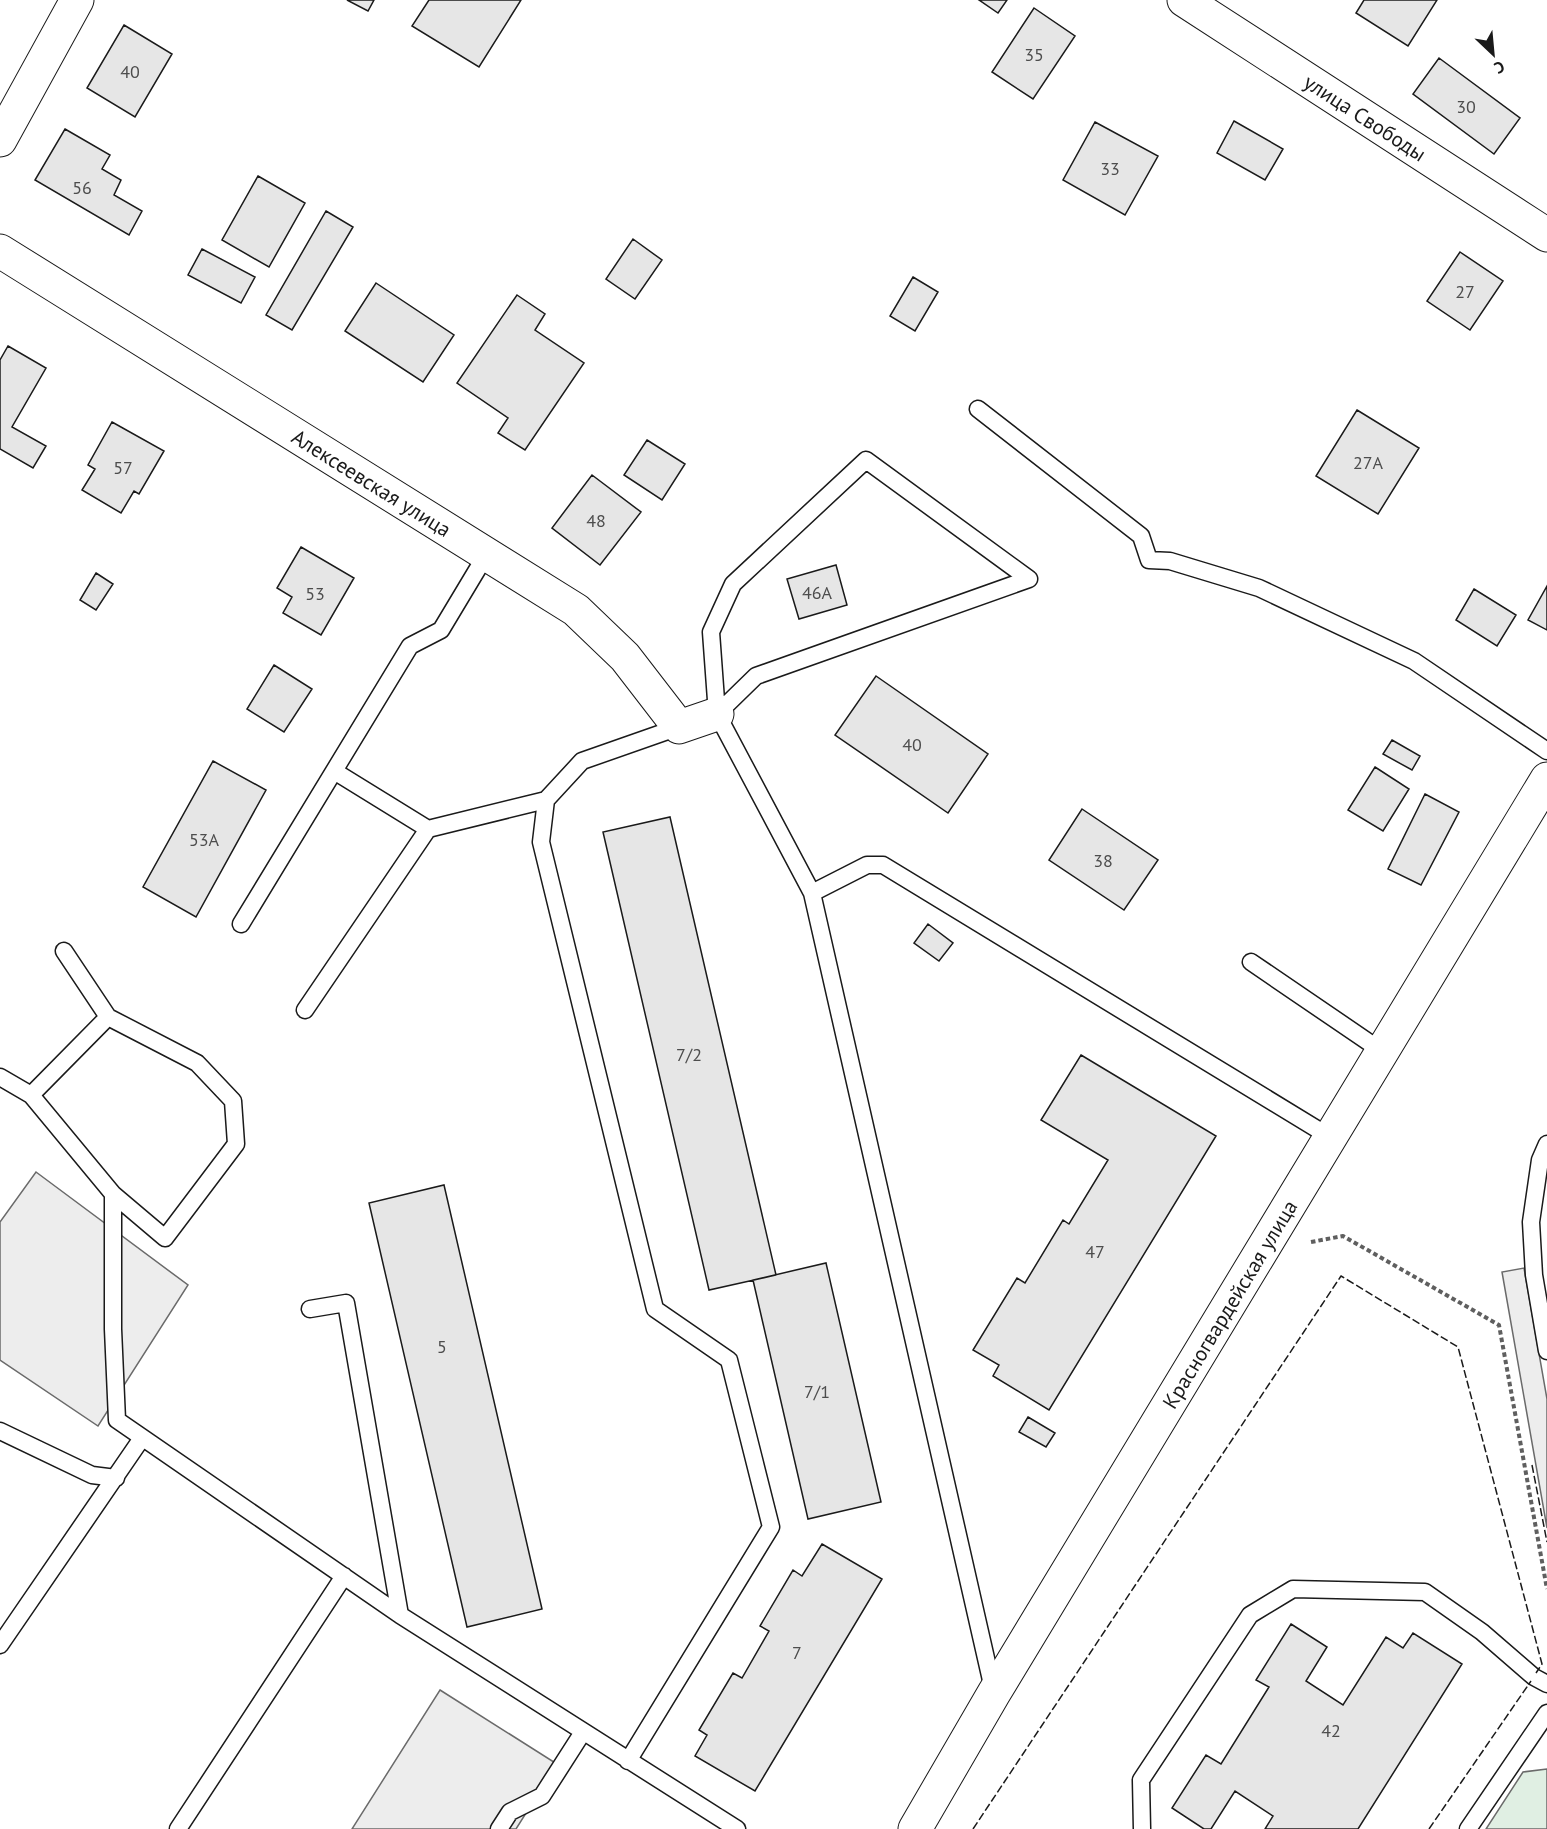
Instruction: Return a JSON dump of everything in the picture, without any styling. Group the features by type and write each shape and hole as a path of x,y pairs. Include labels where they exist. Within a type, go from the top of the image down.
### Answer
{"street":[{"path":"0,140 77,0"},
{"name":"улица Свободы","path":"1184,0 1547,235"},
{"name":"Алексеевская улица","path":"0,251 576,610 625,657 679,727"},
{"path":"679,727 717,714"},
{"name":"Красногвардейская улица","path":"915,1829 994,1693 1547,779"}],"lane":[{"path":"978,409 1141,536 1149,560 1170,561 1259,588 1414,661 1547,751"},
{"path":"717,714 756,676 1029,579 866,460 733,584 711,632 717,714 812,894 994,1693"},
{"path":"241,924 410,646 441,630 486,555"},
{"path":"305,1010 428,828 546,800 582,761 679,727"},
{"path":"334,771 428,828"},
{"path":"546,800 541,842 655,1309 729,1360 771,1527 628,1761"},
{"path":"812,894 867,865 883,866 1330,1137"},
{"path":"0,1077 31,1095 113,1194 165,1238 236,1144 233,1101 197,1063 108,1017 64,951"},
{"path":"1251,962 1383,1052"},
{"path":"31,1095 108,1017"},
{"path":"1547,1144 1540,1160 1531,1222 1534,1275 1547,1351"},
{"path":"113,1194 113,1329 117,1420 400,1615 737,1829"},
{"path":"310,1309 346,1303 400,1615"},
{"path":"0,1431 92,1475 116,1478"},
{"path":"0,1646 142,1438"},
{"path":"178,1829 344,1576"},
{"path":"1142,1829 1142,1780 1250,1615 1293,1589 1425,1592 1482,1632 1533,1677 1547,1684"},
{"path":"1468,1829 1547,1713"},
{"path":"499,1829 510,1812 542,1796 583,1732"}],"path":[{"path":"1311,1242 1343,1236 1499,1325 1547,1589"}],"green space":[{"path":"1547,1769 1547,1829 1486,1829 1523,1772"}],"shaded area":[{"path":"36,1172 188,1285 98,1426 0,1360 0,1222"},
{"path":"1524,1268 1547,1399 1547,1528 1502,1272"},
{"path":"440,1690 557,1764 516,1829 352,1829"}],"building":[{"path":"347,0 374,0 368,11"},
{"path":"429,0 521,0 479,67 412,26"},
{"path":"979,0 1007,0 998,13"},
{"path":"1364,0 1437,0 1408,46 1356,13"},
{"path":"1034,8 1075,36 1033,99 992,72"},
{"path":"124,25 172,54 135,117 87,88"},
{"path":"1439,58 1520,118 1494,154 1413,94"},
{"path":"1234,121 1283,149 1265,180 1217,153"},
{"path":"1095,122 1158,156 1125,215 1063,180"},
{"path":"65,129 110,155 102,169 121,180 114,195 142,211 129,235 35,180"},
{"path":"258,176 305,203 269,267 222,240"},
{"path":"326,211 353,227 292,330 266,315"},
{"path":"633,239 662,260 635,299 606,279"},
{"path":"202,249 255,277 241,303 188,275"},
{"path":"1460,252 1503,281 1470,330 1427,301"},
{"path":"913,277 938,292 915,331 890,316"},
{"path":"376,283 454,335 423,382 345,331"},
{"path":"517,295 545,314 535,330 584,363 525,450 498,433 508,418 457,383"},
{"path":"8,346 46,368 12,427 46,446 33,468 0,449 0,360"},
{"path":"1357,410 1419,448 1378,514 1316,476"},
{"path":"112,422 164,451 139,494 134,491 121,513 82,490 95,469 88,465"},
{"path":"647,440 685,464 662,500 624,475"},
{"path":"592,475 641,512 600,565 552,528"},
{"path":"301,547 354,578 321,635 283,613 292,597 277,588"},
{"path":"836,565 847,605 799,619 787,579"},
{"path":"96,573 113,584 96,610 80,600"},
{"path":"1547,586 1547,630 1528,620"},
{"path":"1474,589 1516,615 1497,646 1456,620"},
{"path":"274,665 312,689 284,732 247,709"},
{"path":"876,676 988,754 948,813 835,735"},
{"path":"1392,740 1420,756 1412,770 1383,754"},
{"path":"213,761 266,790 196,917 143,887"},
{"path":"1375,767 1409,789 1383,831 1348,810"},
{"path":"1425,794 1459,812 1421,885 1388,869"},
{"path":"1082,809 1158,860 1124,910 1049,860"},
{"path":"670,817 776,1275 709,1290 603,832"},
{"path":"928,924 953,943 939,961 914,943"},
{"path":"1081,1055 1216,1136 1049,1410 993,1376 999,1365 973,1350 1017,1278 1025,1283 1063,1220 1069,1224 1108,1160 1041,1120"},
{"path":"444,1185 542,1609 467,1627 369,1203"},
{"path":"826,1263 881,1502 808,1519 753,1280"},
{"path":"1028,1417 1055,1433 1046,1447 1019,1432"},
{"path":"822,1544 882,1579 755,1791 695,1756 707,1735 699,1730 733,1673 742,1678 769,1631 760,1626 793,1570 802,1576"},
{"path":"1291,1624 1327,1647 1306,1681 1343,1705 1386,1637 1403,1648 1413,1633 1462,1664 1358,1829 1265,1829 1273,1816 1235,1791 1211,1829 1204,1829 1172,1808 1206,1755 1221,1764 1269,1687 1256,1680"}],"fence":[{"path":"973,1829 1341,1276 1458,1347 1542,1664 1536,1673"},
{"path":"1532,1465 1547,1542"},
{"path":"1429,1829 1531,1681"}]}
